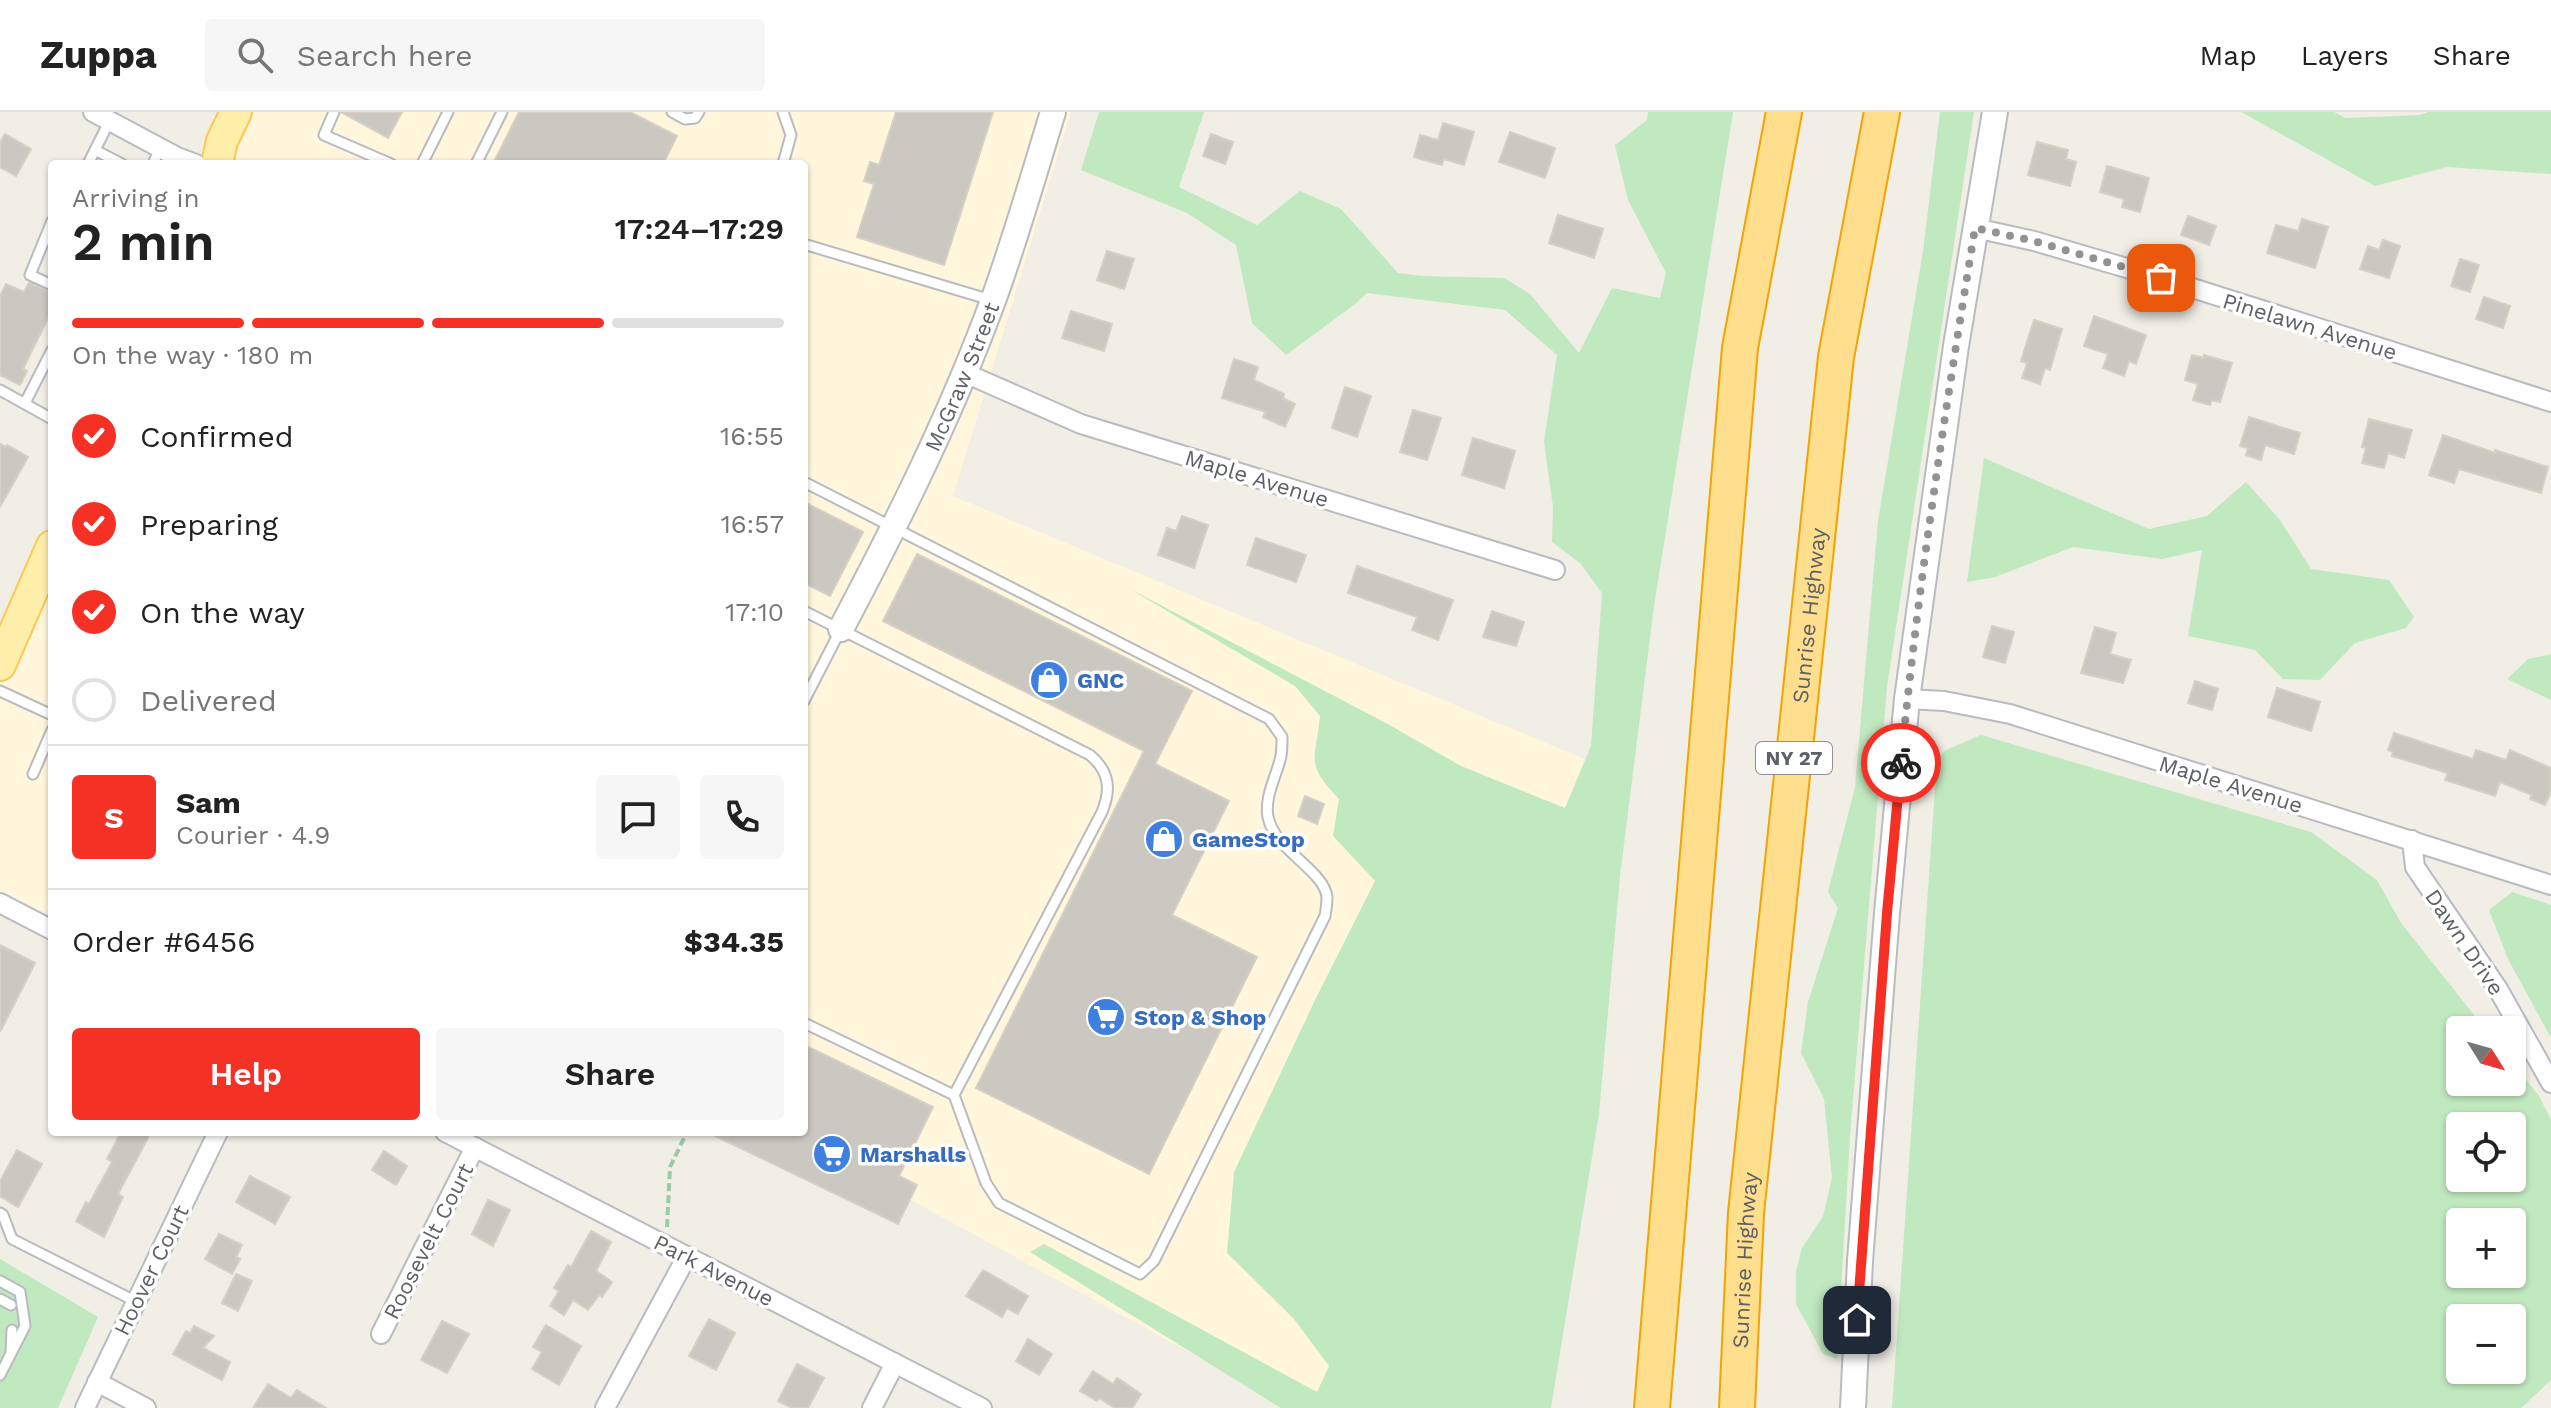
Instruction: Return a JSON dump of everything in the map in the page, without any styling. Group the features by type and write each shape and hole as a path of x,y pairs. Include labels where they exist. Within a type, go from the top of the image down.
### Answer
{"highway":[{"path":"1652,1408 1740,348 1784,112"},
{"name":"Sunrise Highway","path":"1737,1408 1746,1213 1835,373 1882,112"}],"main road":[{"path":"218,160 222,141 236,112"},
{"path":"0,665 48,555"}],"street":[{"name":"McGraw Street","path":"841,629 916,484 965,373 993,301 1053,112"},
{"path":"1853,1408 1866,1182 1907,699 1956,346 1995,112"},
{"path":"101,116 157,156"},
{"name":"Pinelawn Avenue","path":"1975,228 2034,241 2161,278 2551,402"},
{"name":"Maple Avenue","path":"965,373 1081,424 1555,570"},
{"name":"Maple Avenue","path":"1907,699 1944,701 2010,714 2551,885"},
{"name":"Dawn Drive","path":"2412,840 2415,867 2491,977 2551,1083"},
{"path":"0,903 48,928"},
{"name":"Hoover Court","path":"85,1408 216,1136"},
{"name":"Park Avenue","path":"453,1136 982,1408"},
{"name":"Roosevelt Court","path":"381,1334 475,1147"},
{"path":"605,1408 687,1256"},
{"path":"872,1408 895,1363"},
{"path":"97,1382 146,1408"}],"lane":[{"path":"334,112 324,135 382,160"},
{"path":"424,160 448,112"},
{"path":"478,160 502,112"},
{"path":"672,112 685,119 695,118 699,112"},
{"path":"783,112 791,135 784,160"},
{"path":"90,160 95,150 101,116"},
{"path":"95,150 114,160"},
{"path":"48,231 30,275 48,283"},
{"path":"808,245 993,301"},
{"path":"25,403 48,358"},
{"path":"0,390 48,417"},
{"path":"808,484 1269,719 1282,737 1281,756 1270,791 1267,816 1291,855 1317,877 1327,895 1325,916 1305,957 1154,1261 1140,1274 999,1203 986,1183 954,1095 808,1025"},
{"path":"808,613 1090,755 1098,761 1107,779 1109,789 1102,812 954,1095"},
{"path":"808,693 841,629"},
{"path":"0,691 48,712"},
{"path":"33,774 48,739"},
{"path":"0,1213 12,1239 135,1301"},
{"path":"0,1281 20,1292 25,1326 0,1375"},
{"path":"0,1299 11,1305"},
{"path":"11,1354 12,1330"}],"path":[{"path":"666,1246 670,1167 685,1136"}],"shaded area":[{"path":"236,112 1071,112 953,496 1616,772 1419,1408 1292,1408 793,1136 808,1136 808,160 218,160"},
{"path":"48,555 48,914 0,894 0,665"}],"green space":[{"path":"1099,112 1204,112 1179,187 1257,225 1300,191 1341,209 1398,273 1504,278 1530,294 1579,353 1612,288 1660,298 1666,273 1628,200 1615,145 1647,120 1648,112 1733,112 1654,606 1620,876 1599,1114 1551,1408 1281,1408 1030,1252 1044,1244 1317,1392 1329,1366 1294,1319 1227,1253 1234,1172 1375,881 1333,836 1339,799 1321,777 1315,762 1320,716 1295,686 1128,588 1386,723 1461,766 1565,808 1591,746 1602,593 1580,563 1552,542 1553,507 1544,442 1557,355 1505,310 1367,293 1286,355 1252,323 1236,245 1187,213 1081,170"},
{"path":"1940,112 1974,112 1887,687 1850,1136 1837,1359 1823,1354 1796,1304 1796,1271 1802,1248 1823,1216 1832,1178 1824,1099 1801,1053 1808,1002 1838,908 1828,892 1855,787 1878,521 1923,251"},
{"path":"2241,112 2334,112 2345,118 2420,115 2428,112 2551,112 2551,174 2447,167 2375,186"},
{"path":"1984,458 2149,529 2207,516 2246,482 2280,520 2311,569 2389,580 2414,617 2406,628 2355,643 2320,680 2283,679 2255,650 2188,636 2202,550 2162,559 2073,547 1995,577 1967,582"},
{"path":"2551,654 2551,700 2507,679 2528,659"},
{"path":"1981,735 2311,832 2377,880 2401,923 2475,1016 2446,1016 2446,1096 2526,1096 2526,1080 2539,1096 2551,1120 2551,1380 2521,1408 1892,1408 1937,760 1946,750"},
{"path":"2512,892 2551,905 2551,1038 2508,959 2489,910"},
{"path":"0,1259 98,1317 58,1408 0,1408"}],"building":[{"path":"341,112 402,112 388,138"},
{"path":"519,112 630,112 677,136 665,160 495,160"},
{"path":"896,112 993,112 944,265 857,237 874,184 864,181 870,162 879,165"},
{"path":"1443,123 1474,132 1464,165 1444,159 1442,165 1414,157 1420,135 1438,140"},
{"path":"1510,132 1555,148 1545,178 1499,162"},
{"path":"5,134 31,149 16,176 0,167 0,143"},
{"path":"1211,134 1233,142 1225,164 1203,156"},
{"path":"2037,142 2068,150 2066,159 2076,162 2070,186 2028,175"},
{"path":"2107,166 2149,178 2140,212 2122,207 2124,199 2100,192"},
{"path":"1558,215 1603,229 1594,258 1549,243"},
{"path":"2188,216 2216,226 2209,245 2181,235"},
{"path":"2302,219 2328,227 2315,268 2267,253 2276,225 2298,231"},
{"path":"2383,240 2400,246 2389,278 2360,269 2368,246 2379,250"},
{"path":"1107,251 1134,259 1124,289 1097,280"},
{"path":"2460,259 2479,265 2470,292 2451,286"},
{"path":"29,283 48,290 48,318 23,369 27,371 20,385 0,375 0,296 6,284 24,292"},
{"path":"2484,297 2510,306 2503,328 2476,319"},
{"path":"1071,311 1112,324 1104,351 1062,338"},
{"path":"2094,316 2146,335 2136,364 2129,361 2124,376 2103,368 2108,354 2084,346"},
{"path":"2034,320 2062,329 2050,370 2045,368 2040,384 2022,378 2027,363 2021,361"},
{"path":"2192,355 2232,363 2220,402 2212,400 2210,405 2193,400 2198,384 2185,380"},
{"path":"1234,359 1258,367 1254,380 1284,394 1283,398 1295,404 1285,427 1263,417 1266,412 1222,398"},
{"path":"1345,387 1371,396 1357,437 1332,428"},
{"path":"1413,410 1441,418 1427,460 1400,452"},
{"path":"2249,417 2300,433 2294,454 2265,445 2261,460 2246,455 2248,448 2240,446"},
{"path":"2369,419 2412,430 2404,458 2388,453 2384,468 2362,463 2366,448 2362,447"},
{"path":"2443,435 2548,467 2541,493 2459,469 2454,483 2429,475"},
{"path":"1473,438 1515,451 1504,488 1462,475"},
{"path":"0,444 28,457 0,507"},
{"path":"808,504 863,532 830,596 808,585"},
{"path":"1182,516 1208,525 1194,568 1158,555 1167,528 1176,531"},
{"path":"1256,538 1306,555 1296,582 1247,565"},
{"path":"917,554 1192,691 1155,764 1229,801 1172,915 1257,957 1149,1174 976,1088 1144,751 883,621"},
{"path":"1357,566 1453,600 1438,640 1412,630 1417,617 1348,593"},
{"path":"1492,611 1524,622 1516,646 1483,637"},
{"path":"1992,626 2014,632 2005,663 1983,657"},
{"path":"2095,627 2116,633 2110,654 2131,660 2123,683 2081,673"},
{"path":"2195,681 2218,689 2212,710 2188,703"},
{"path":"2277,688 2320,702 2311,731 2268,717"},
{"path":"2394,733 2473,759 2476,750 2506,760 2510,750 2551,768 2551,792 2545,805 2530,799 2532,795 2500,782 2495,796 2445,780 2448,773 2392,756 2393,752 2388,750"},
{"path":"1305,796 1324,804 1317,824 1298,816"},
{"path":"0,945 35,963 0,1032"},
{"name":"Marshalls","path":"808,1047 933,1107 899,1176 917,1185 898,1224 715,1136 808,1136"},
{"path":"119,1136 149,1136 118,1194 123,1197 104,1237 76,1221 112,1162 107,1159"},
{"path":"17,1150 42,1164 18,1207 0,1196 0,1181"},
{"path":"384,1151 407,1166 396,1185 372,1170"},
{"path":"250,1176 290,1197 275,1224 236,1202"},
{"path":"488,1200 510,1210 493,1246 472,1234"},
{"path":"591,1231 611,1242 596,1271 612,1282 588,1310 573,1300 564,1315 550,1306 559,1291 554,1288 568,1265 571,1267"},
{"path":"219,1234 242,1245 236,1257 240,1259 232,1274 205,1259"},
{"path":"983,1270 1028,1296 1018,1314 1007,1308 1002,1317 966,1296"},
{"path":"236,1274 252,1281 238,1311 222,1303"},
{"path":"709,1319 735,1333 716,1370 689,1356"},
{"path":"442,1321 469,1334 447,1373 421,1360"},
{"path":"546,1325 581,1346 559,1385 532,1369 542,1352 533,1347"},
{"path":"194,1326 214,1336 203,1348 230,1362 222,1380 173,1354 186,1331 190,1333"},
{"path":"1028,1339 1052,1354 1039,1375 1016,1361"},
{"path":"797,1364 824,1378 808,1408 792,1408 778,1401"},
{"path":"1093,1371 1113,1384 1117,1378 1141,1394 1132,1408 1115,1408 1080,1391"},
{"path":"268,1384 291,1398 297,1390 326,1408 253,1408"}],"way so far":[{"path":"1901,763 1907,699 1975,228 2034,241 2161,278"}],"place":[{"name":"GNC","path":"1049,680"},
{"name":"GameStop","path":"1164,839"},
{"name":"Stop & Shop","path":"1106,1017"},
{"name":"Marshalls","path":"832,1154"}],"route":[{"path":"1857,1320 1901,763"}]}
